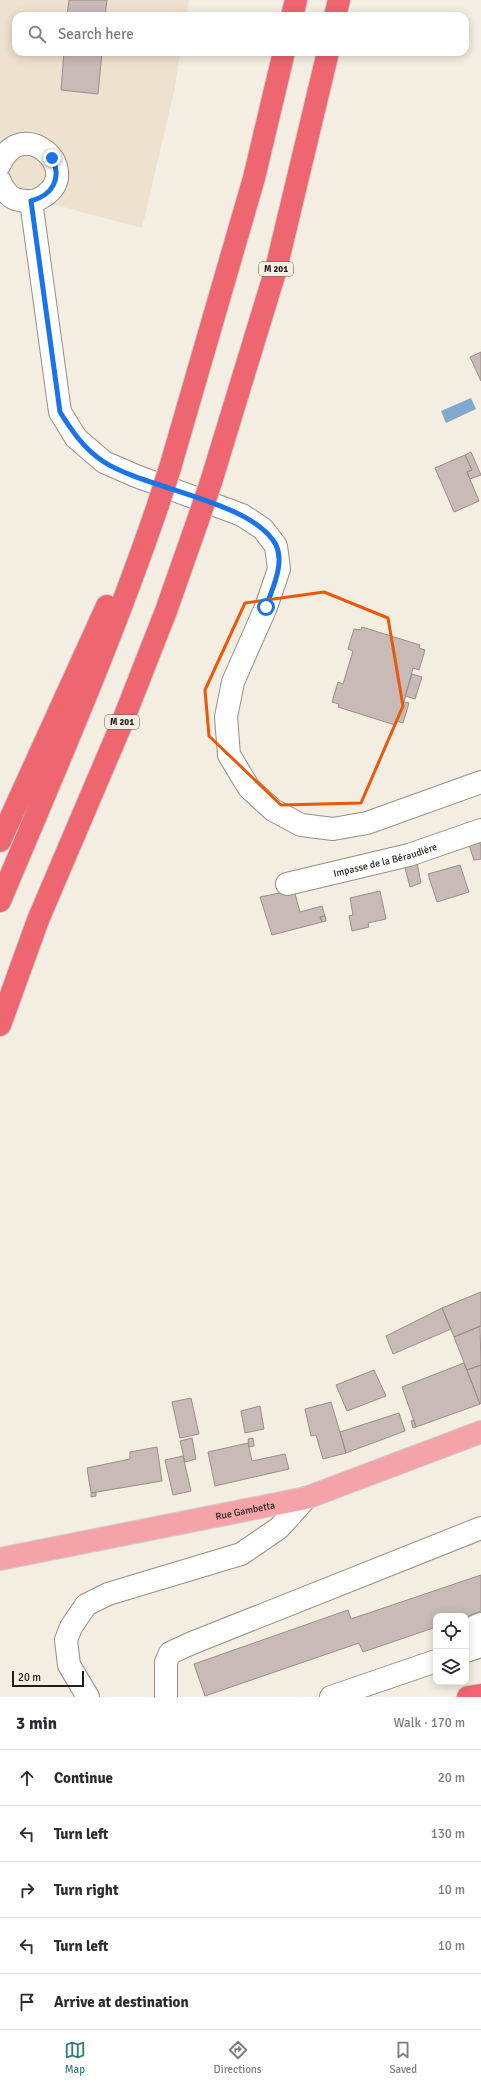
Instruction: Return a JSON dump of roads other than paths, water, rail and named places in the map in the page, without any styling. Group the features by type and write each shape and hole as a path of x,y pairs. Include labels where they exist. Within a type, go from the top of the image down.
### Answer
{"highway":[{"path":"293,12 296,0"},
{"path":"336,12 339,0"},
{"path":"0,901 92,682 158,505 254,178 283,56"},
{"name":"M 201","path":"0,990 38,920 122,723 166,611 198,520 276,269 327,56"},
{"path":"0,841 108,604 139,559"},
{"path":"0,1025 38,920"},
{"path":"468,1697 481,1695"}],"main road":[{"name":"Rue Gambetta","path":"0,1559 306,1498 481,1432"}],"street":[{"path":"0,181 5,191 13,198 31,201 40,199 48,193 54,185 56,166 46,150 38,145 24,144 3,150"},
{"path":"31,201 60,412 76,438 104,462 136,476 242,515 264,529 276,546 279,569 266,607 234,682 226,717 229,755 249,788 273,810 301,825 333,829 367,823 481,782"},
{"name":"Impasse de la Béraudière","path":"287,884 409,855 481,830"},
{"path":"88,1697 69,1665 66,1640 71,1627 86,1605 108,1594 241,1554 279,1528 306,1498"},
{"path":"166,1697 166,1662 170,1653 199,1640 481,1528"},
{"path":"469,1633 476,1626 481,1624"},
{"path":"469,1650 481,1646"},
{"path":"331,1697 433,1662"}],"water":[{"path":"471,398 476,409 446,423 441,411"}]}
